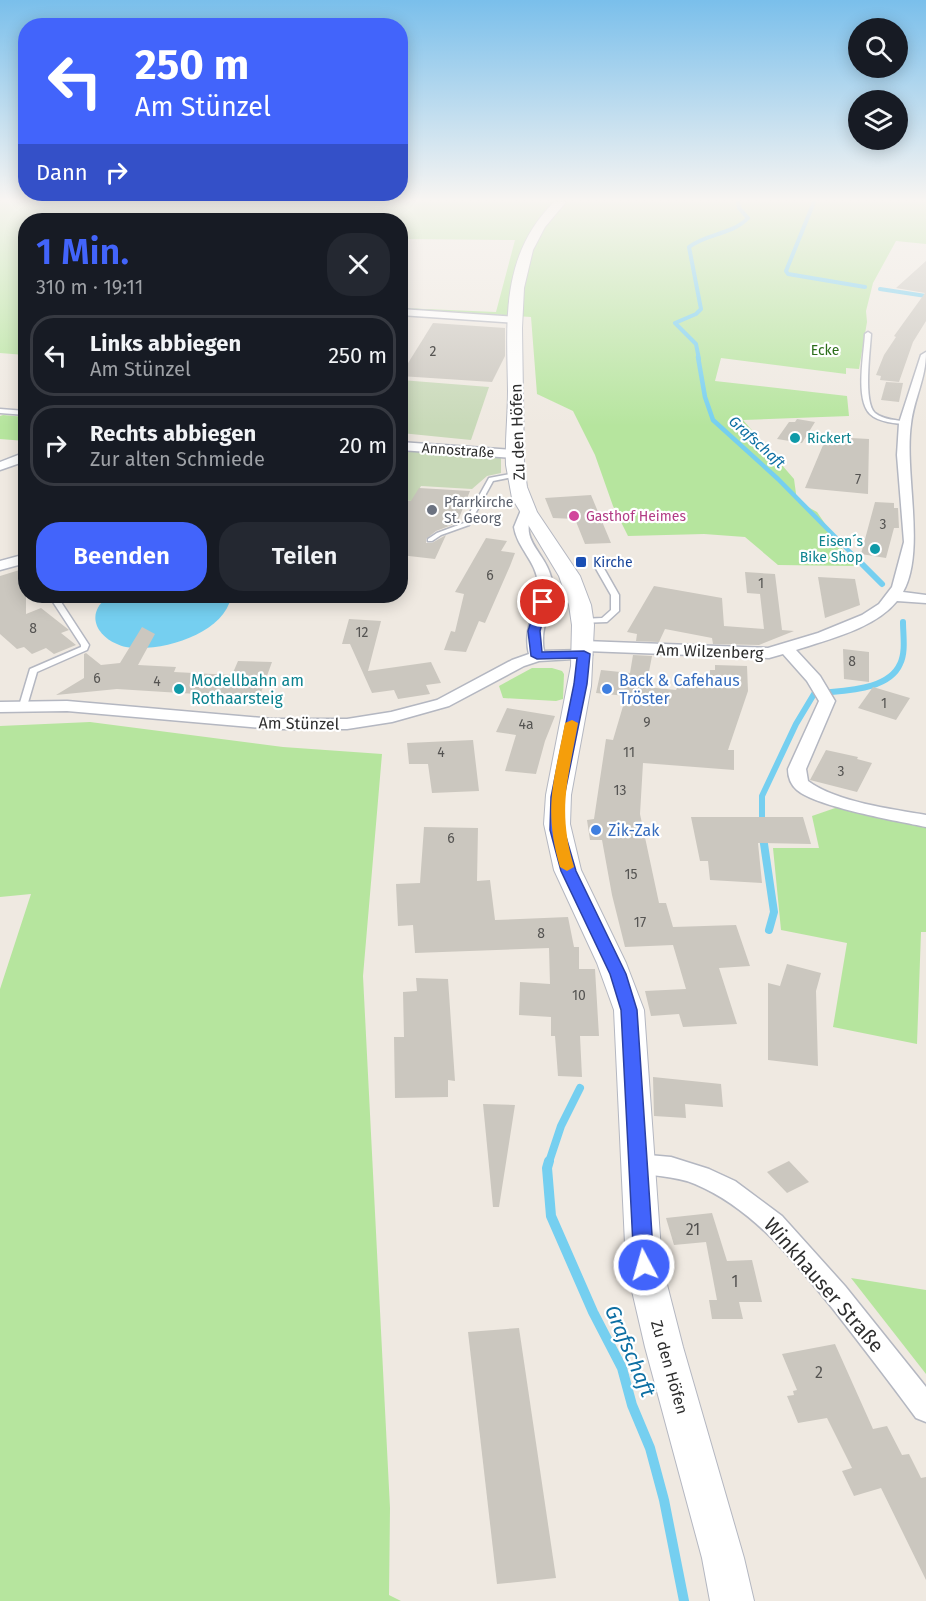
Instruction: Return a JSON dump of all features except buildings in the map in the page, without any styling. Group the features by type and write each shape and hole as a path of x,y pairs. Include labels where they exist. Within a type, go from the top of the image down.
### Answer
{"street":[{"name":"Zu den Höfen","path":"521,277 516,303 516,475 521,497 576,589 584,650 580,684 558,797 557,830 568,871 618,974 629,1010 641,1240 650,1294 723,1558 732,1601"},
{"path":"408,313 516,320"},
{"name":"Am Wilzenberg","path":"584,650 769,653 786,649 867,618 884,607 894,596 905,573 911,542 903,455 905,423 926,355"},
{"name":"Annostraße","path":"408,447 515,454"},
{"path":"0,466 18,459"},
{"path":"528,510 521,517 519,530 543,572 545,582 543,602 534,631 537,656"},
{"path":"0,566 18,560"},
{"path":"894,596 926,600"},
{"path":"786,649 822,693 826,707 797,769 796,774 801,784 832,798 926,821"},
{"name":"Am Stünzel","path":"0,706 94,707 273,724 347,724 392,717 443,704 518,663 537,656 584,650"},
{"name":"Winkhauser Straße","path":"637,1163 665,1164 690,1172 735,1194 766,1215 814,1268 926,1409"}],"lane":[{"path":"868,334 866,398 871,412 879,417 905,423"},
{"path":"0,411 18,412"},
{"path":"430,540 439,534 467,524 489,480 497,476 516,475"},
{"path":"582,621 604,620 615,611 615,595 599,567"},
{"path":"23,706 33,671 84,648 85,645 58,603"}],"green space":[{"path":"0,277 18,277 18,354 0,353"},
{"name":"Ecke","path":"505,277 876,277 866,311 867,322 859,369 846,368 846,374 721,358 715,381 847,396 849,416 743,420 794,479 797,501 817,512 854,566 778,565 745,537 704,534 628,536 613,506 595,455 573,411 537,394 531,317 408,308 496,312"},
{"path":"408,381 489,387 471,440 408,434"},
{"path":"0,416 18,416 18,440 0,439"},
{"path":"408,450 501,457 501,473 487,476 472,489 421,486 412,501 408,501"},
{"path":"532,668 552,668 562,671 564,674 563,699 556,701 503,698 499,686"},
{"path":"90,722 283,747 382,754 363,976 390,1508 389,1595 401,1601 0,1601 0,989 31,894 0,897 0,726"},
{"path":"841,806 926,827 926,932 921,932 917,1044 833,1027 847,943 781,930 773,848 819,848 812,816"},
{"path":"851,1278 926,1290 926,1374"}],"water":[{"path":"101,603 229,603 226,610 204,631 172,644 140,648 126,647 108,639 97,626 96,611"}],"waterway":[{"name":"Grafschaft","path":"695,277 701,309 696,314 675,323 696,344 699,359"},
{"path":"804,277 865,287"},
{"path":"880,289 926,296"},
{"name":"Grafschaft","path":"698,357 705,397 713,420 778,479 859,561"},
{"name":"Grafschaft","path":"859,561 882,584"},
{"name":"Grafschaft","path":"762,825 762,796 796,724 814,694 874,685 894,673 903,654 903,622"},
{"name":"Grafschaft","path":"763,837 774,912 769,930"},
{"name":"Grafschaft","path":"549,1162 561,1126 580,1088"},
{"name":"Grafschaft","path":"549,1161 547,1168 551,1216 593,1312 622,1368 632,1405 650,1448 664,1500 684,1601"}],"slow traffic":[{"path":"567,867 561,850 556,815 572,723"}],"place":[{"name":"Rickert","path":"795,438"},
{"name":"Pfarrkirche St. Georg","path":"432,510"},
{"name":"Gasthof Heimes","path":"574,516"},
{"name":"Eisen´s Bike Shop","path":"875,549"},
{"name":"Kirche","path":"581,562"},
{"name":"Modellbahn am Rothaarsteig","path":"179,689"},
{"name":"Back & Cafehaus Tröster","path":"607,689"},
{"name":"Zik-Zak","path":"596,830"}],"route":[{"path":"543,602 533,638 537,656 584,654 558,797 557,830 568,871 618,974 629,1010 639,1215 644,1265"}]}
